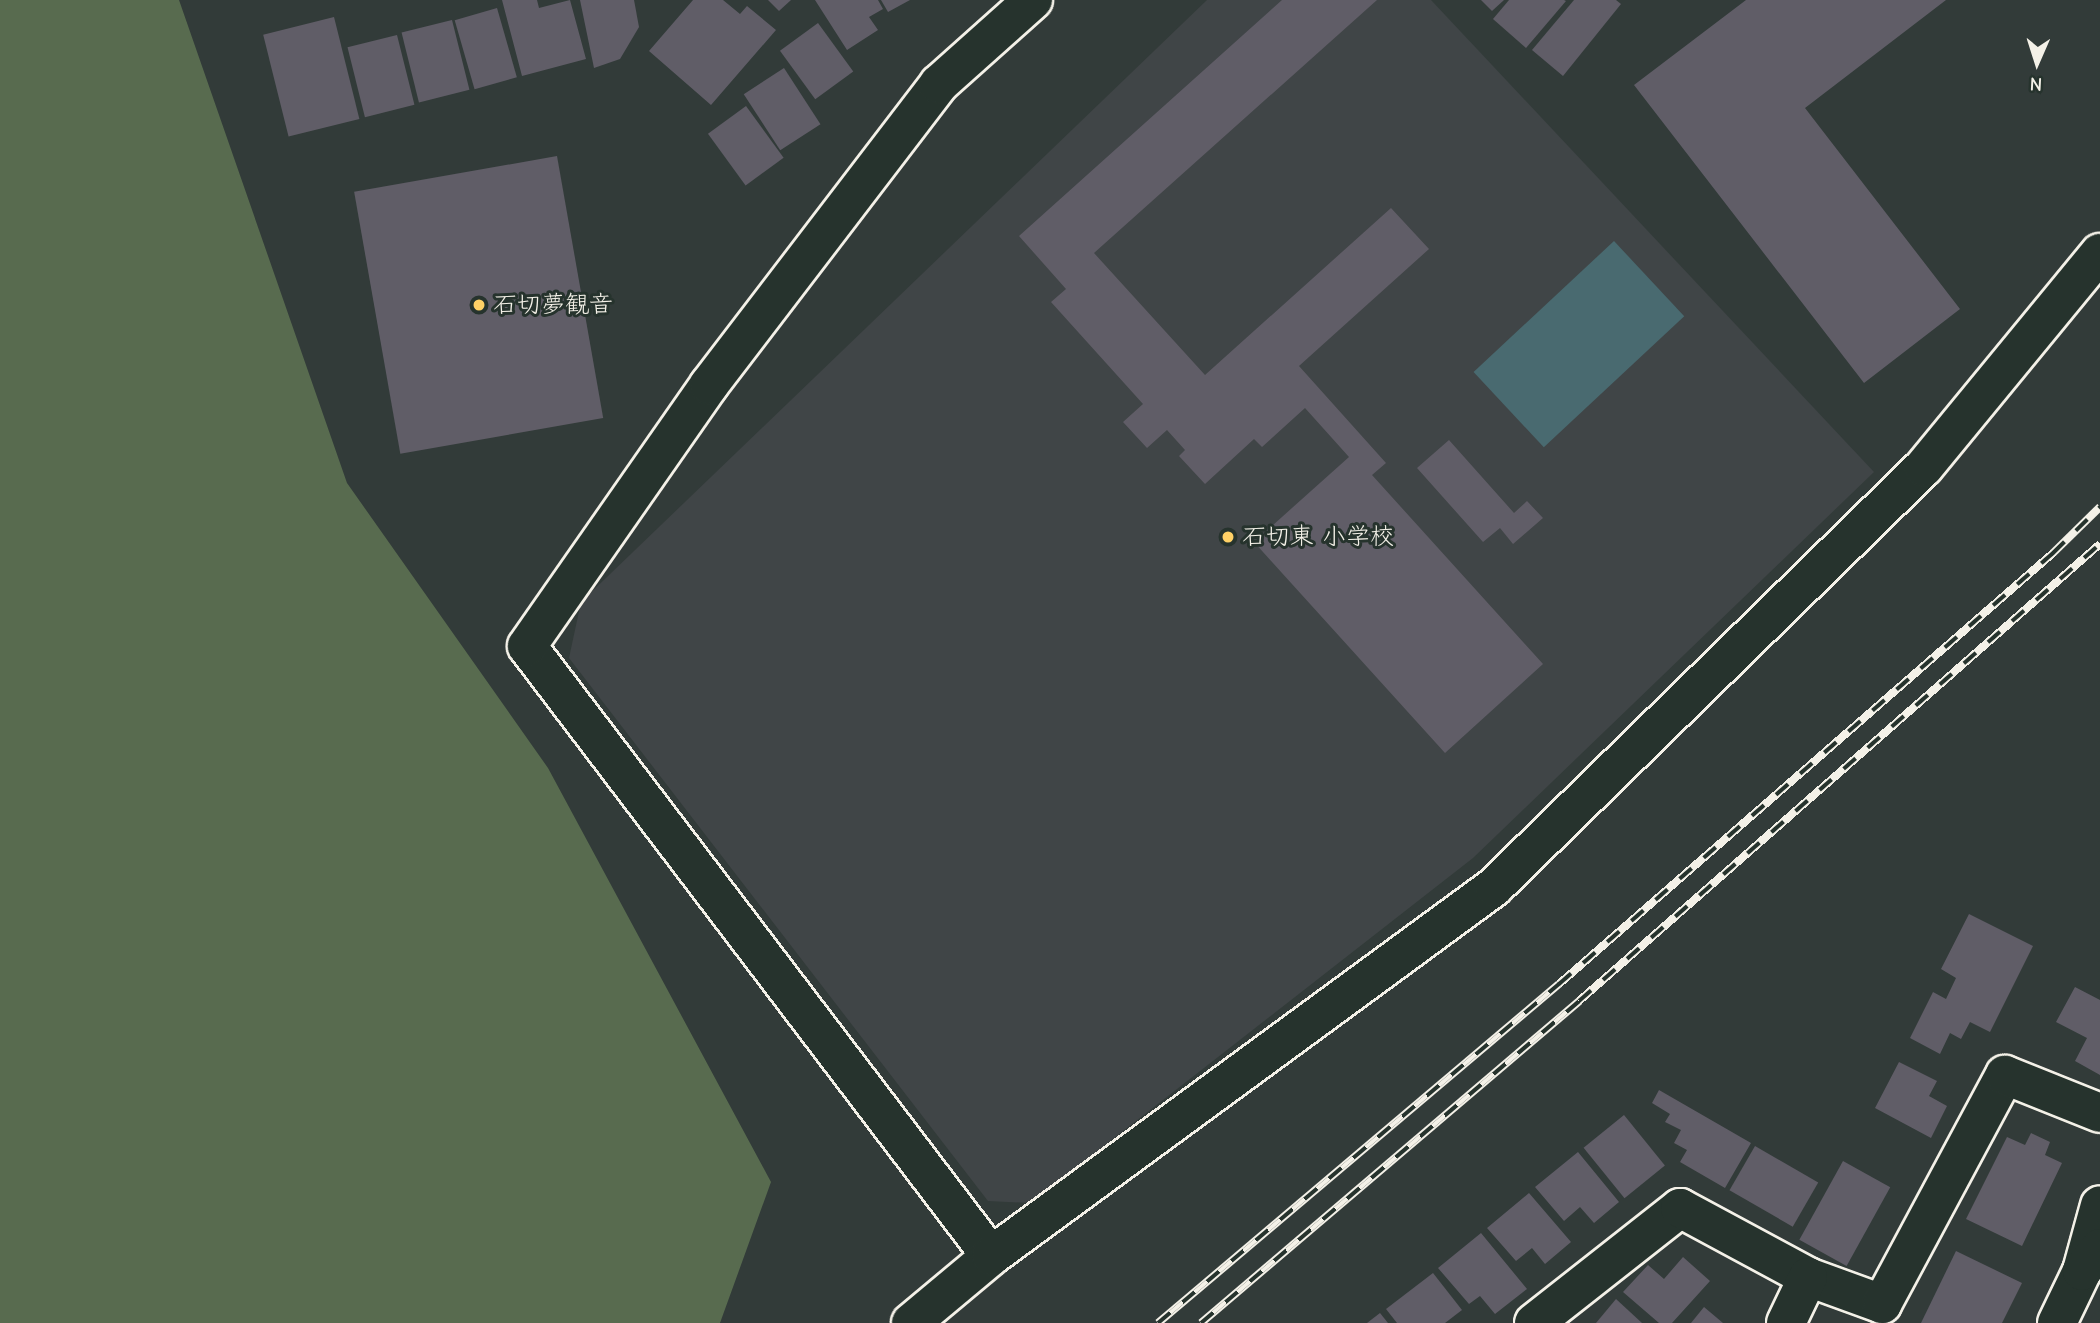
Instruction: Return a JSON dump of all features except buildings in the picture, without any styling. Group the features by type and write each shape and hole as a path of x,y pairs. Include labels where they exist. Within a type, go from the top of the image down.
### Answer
{"street":[{"path":"991,1256 527,646 709,385 939,84 1033,0"},
{"path":"911,1323 991,1256 1494,887 1924,467 2100,253"},
{"path":"1534,1323 1679,1208 1808,1277 1882,1304 2006,1075 2100,1112"},
{"path":"2057,1323 2091,1260 2100,1205"},
{"path":"1786,1323 1808,1277"}],"shaded area":[{"name":"石切東 小学校","path":"1207,0 1431,0 1874,472 1473,858 1031,1203 988,1201 569,658 581,602"}],"green space":[{"path":"0,0 179,0 347,483 548,768 771,1182 720,1323 0,1323"}],"water":[{"path":"1614,241 1684,316 1544,447 1474,372"}],"railway":[{"path":"1158,1323 1559,984 2053,553 2100,507"},
{"path":"1201,1323 1579,1001 2100,544"}],"place":[{"name":"石切夢観音","path":"479,305"},
{"name":"石切東 小学校","path":"1228,537"}]}
